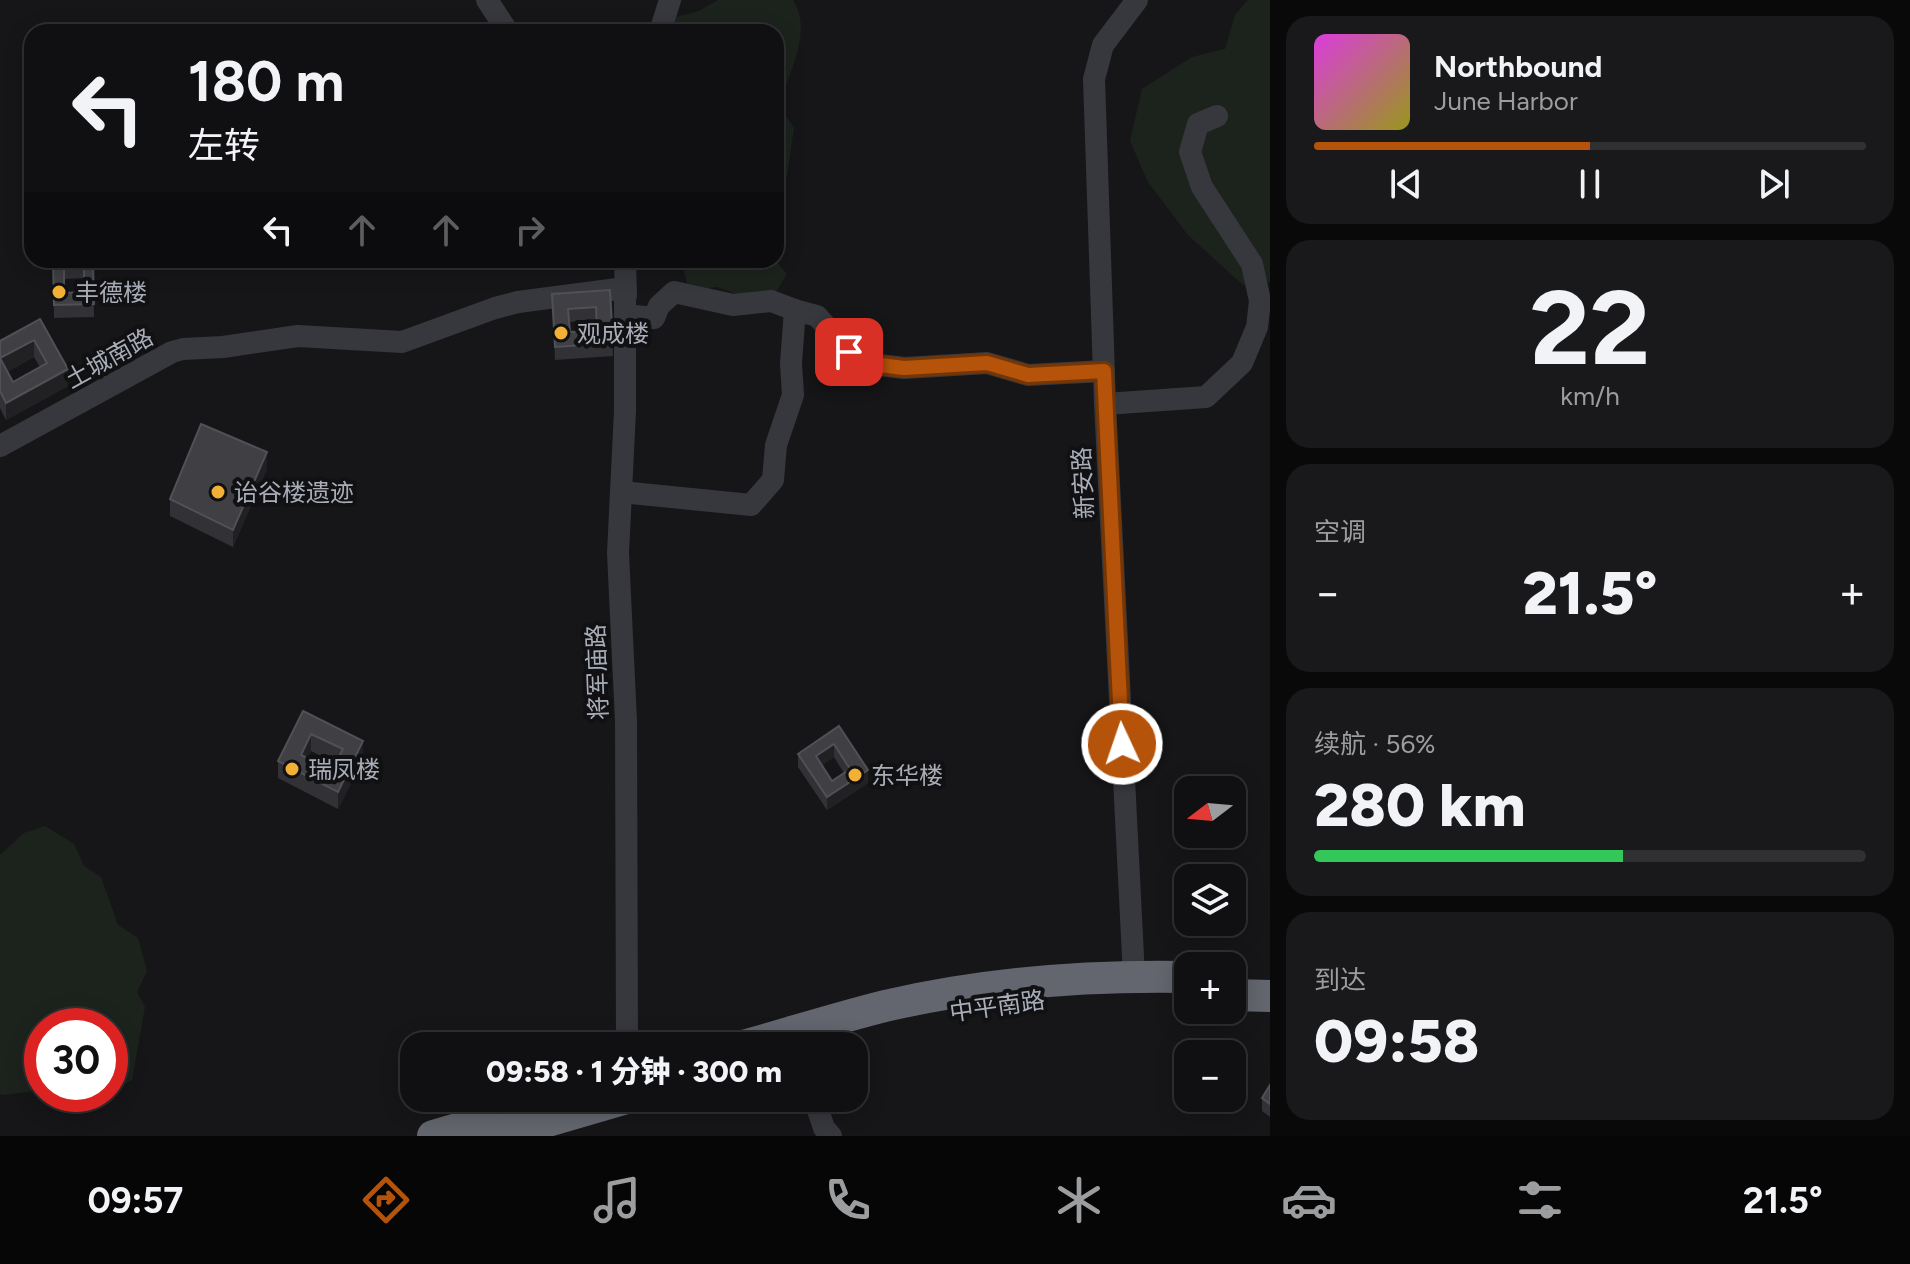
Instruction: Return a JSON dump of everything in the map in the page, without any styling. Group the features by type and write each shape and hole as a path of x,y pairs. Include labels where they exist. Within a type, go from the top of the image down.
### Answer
{"highway":[{"path":"793,1032 885,1006 1017,984 1134,976 1174,977"},
{"path":"1246,977 1270,978"},
{"name":"中平南路","path":"860,1032 979,1008 1081,996 1174,995"},
{"path":"1246,995 1270,996"},
{"path":"433,1136 515,1112"},
{"path":"496,1136 579,1112"}],"street":[{"path":"487,0 503,24"},
{"path":"662,24 670,0"},
{"name":"新安路","path":"1134,976 1105,404 1094,79 1103,45 1137,0"},
{"path":"1105,404 1206,397 1242,363 1257,327 1260,301 1252,264 1202,187 1190,152 1198,124 1217,116"},
{"name":"将军庙路","path":"625,268 618,553 626,721 627,1032"},
{"name":"土城南路","path":"0,446 178,350 298,336 402,342 518,302 625,300 654,318 659,306 674,292 733,305 771,301 795,310"},
{"path":"621,492 751,505 773,480 776,445 793,395 791,363 795,310 817,316 849,352 864,363 904,368 987,363 1028,375 1104,371"},
{"path":"819,1112 824,1128 831,1136"}],"shaded area":[{"path":"718,0 793,0 799,12 800,38 784,90 784,24 663,24 664,20 699,11"},
{"path":"1248,0 1270,0 1270,282 1243,285 1188,235 1148,182 1130,141 1142,89 1192,57 1225,49 1235,15"},
{"path":"784,113 794,128 787,176 784,176"},
{"path":"683,268 782,268 787,274 768,305 717,287 689,291"},
{"path":"45,826 74,844 84,866 101,877 118,925 138,938 147,971 137,992 145,1007 132,1080 128,1082 128,1008 24,1008 24,1092 0,1094 0,855 24,833"}],"building":[{"path":"53,268 64,268 64,293 84,292 84,268 93,268 94,304 54,305"},
{"path":"610,290 613,343 555,347 552,294","holes":["596,307 597,330 570,332 568,309"]},
{"path":"40,319 68,369 6,403 0,391 0,358 0,341","holes":["34,340 47,363 13,382 0,358"]},
{"name":"诒谷楼遗迹","path":"201,424 267,452 233,530 170,499"},
{"path":"303,711 363,741 338,792 278,761","holes":["311,734 343,749 332,770 301,755"]},
{"path":"839,726 868,770 827,797 798,754","holes":["834,744 850,769 832,781 816,756"]},
{"path":"1270,1085 1270,1104 1262,1098"}],"place":[{"name":"丰德楼","path":"59,292"},
{"name":"观成楼","path":"561,333"},
{"name":"诒谷楼遗迹","path":"218,492"},
{"name":"瑞凤楼","path":"292,769"},
{"name":"东华楼","path":"855,775"}],"route":[{"path":"849,352 864,363 904,368 987,363 1028,375 1104,371 1122,744"}]}
